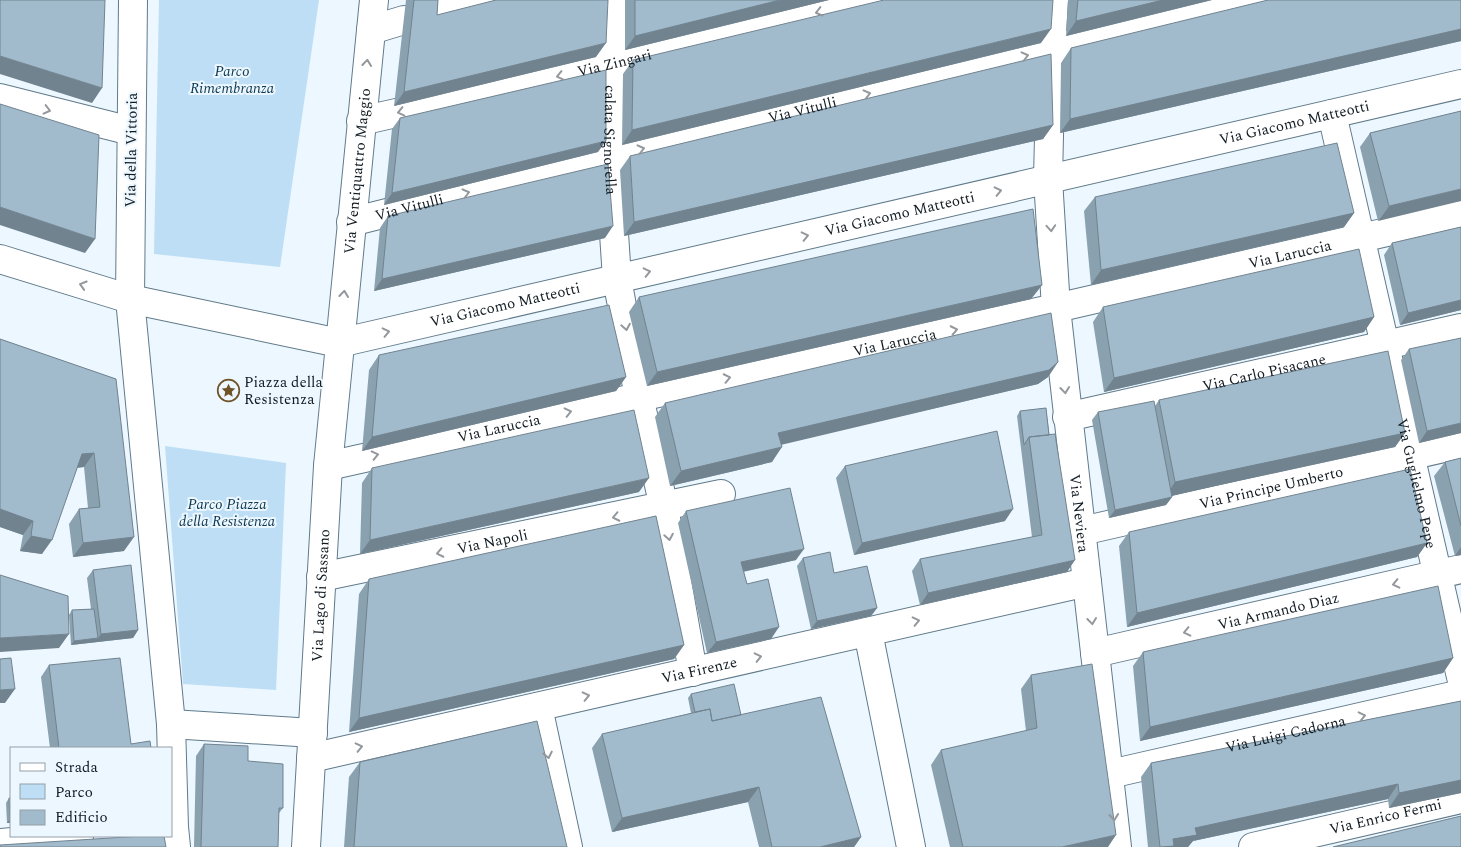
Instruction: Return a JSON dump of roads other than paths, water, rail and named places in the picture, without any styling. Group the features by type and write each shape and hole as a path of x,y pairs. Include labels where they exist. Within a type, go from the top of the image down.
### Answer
{"street":[{"name":"Via della Vittoria","path":"133,0 131,131 172,747"},
{"name":"Via Ventiquattro Maggio","path":"339,343 374,0"},
{"path":"371,30 480,0"},
{"name":"calata Signorella","path":"612,0 609,157 617,279 639,397 664,507 693,672"},
{"name":"Via Zingari","path":"362,121 611,64 867,0"},
{"name":"Via Neviera","path":"1054,0 1048,179 1056,308 1117,847"},
{"name":"Via Vitulli","path":"351,222 1253,0"},
{"name":"Via Giacomo Matteotti","path":"339,343 1461,84"},
{"path":"0,98 131,131"},
{"name":"Via Guglielmo Pepe","path":"1332,114 1410,456 1449,572 1461,677"},
{"name":"Via Laruccia","path":"328,466 1056,308 1461,215"},
{"path":"0,259 142,302 339,343"},
{"name":"Via Carlo Pisacane","path":"1068,417 1461,328"},
{"name":"Via Lago di Sassano","path":"306,847 328,466 339,343"},
{"name":"Via Principe Umberto","path":"1082,531 1461,444"},
{"name":"Via Napoli","path":"321,577 721,494"},
{"name":"Via Armando Diaz","path":"1096,653 1449,572"},
{"name":"Via Firenze","path":"171,724 312,745 538,707 1087,582"},
{"path":"868,632 911,847"},
{"name":"Via Luigi Cadorna","path":"1110,774 1461,694"},
{"path":"538,707 568,847"},
{"name":"Via della Vittoria","path":"172,761 174,834"},
{"name":"Via Enrico Fermi","path":"1253,847 1461,799"},
{"path":"0,843 68,837"}],"place":[{"name":"Piazza della Resistenza","path":"228,391"}],"park label":[{"name":"Parco Rimembranza","path":"232,80"},
{"name":"Parco Piazza della Resistenza","path":"227,512"}]}
